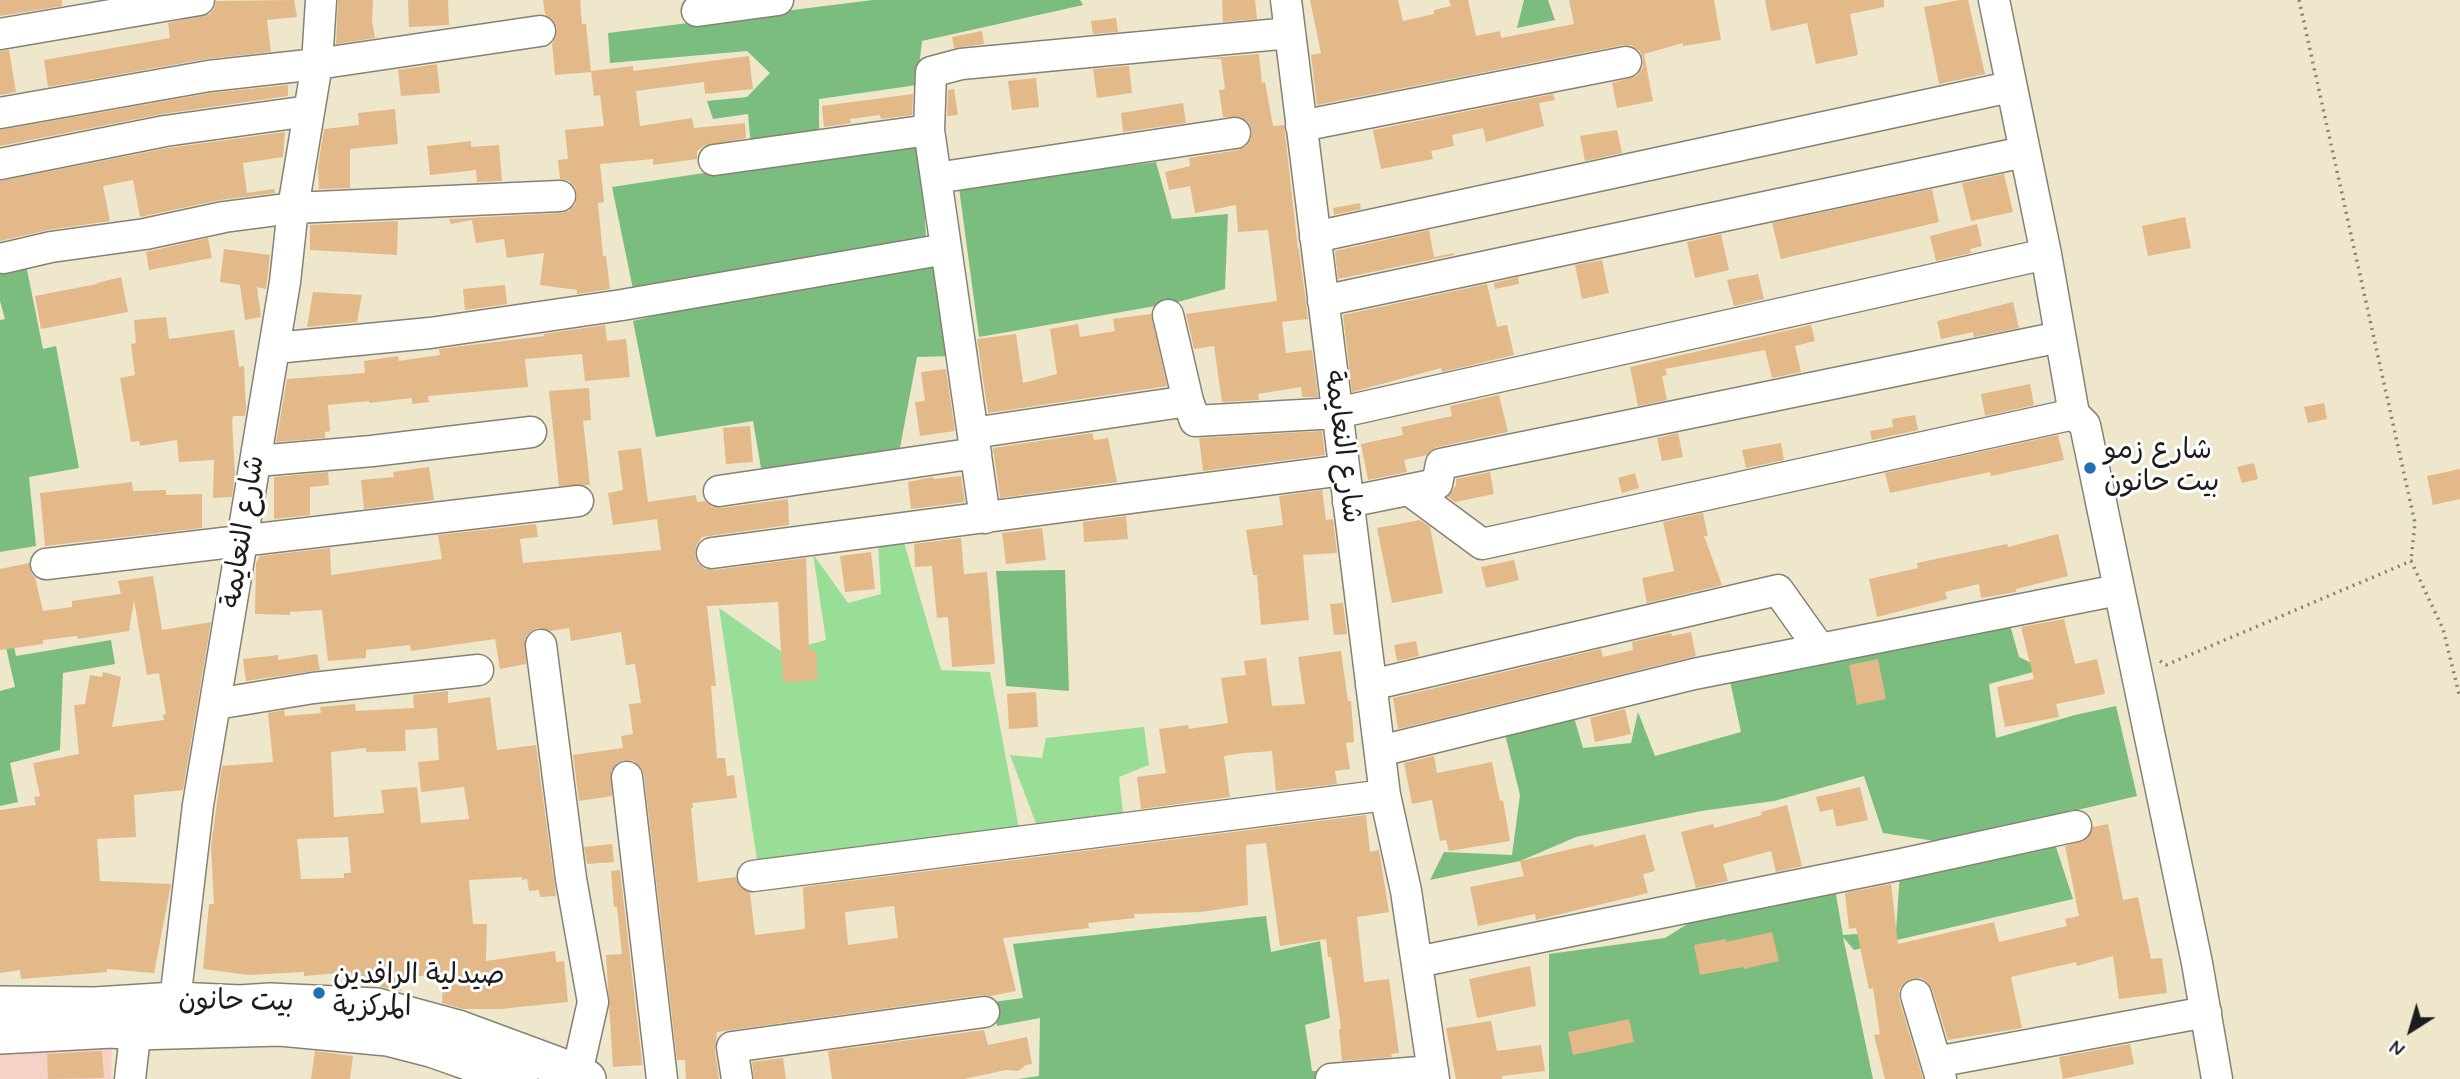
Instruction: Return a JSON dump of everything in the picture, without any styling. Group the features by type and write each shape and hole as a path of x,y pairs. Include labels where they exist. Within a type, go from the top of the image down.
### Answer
{"main road":[{"name":"بيت حانون","path":"0,1035 112,1029 175,1001 377,1007 458,1030 581,1077"},
{"name":"بيت حانون","path":"0,1006 95,1006 137,1017 388,1037 431,1048 519,1079"}],"street":[{"path":"0,34 199,0"},
{"name":"شارع النعايمة","path":"175,1001 198,805 275,348 293,208 317,64 321,0"},
{"path":"697,10 778,0"},
{"name":"شارع النعايمة","path":"1286,0 1385,795 1406,891 1434,1075"},
{"path":"1994,0 2046,254 2074,414 2085,425 2206,1012 2217,1079"},
{"path":"0,113 209,76 317,64 540,32"},
{"path":"985,518 929,130 931,72 951,67 1290,33"},
{"path":"1301,125 1626,62"},
{"path":"1315,237 2010,87"},
{"path":"0,164 165,131 309,111"},
{"path":"713,160 929,130"},
{"path":"936,178 1234,133"},
{"path":"1323,301 2024,152"},
{"path":"4,258 224,217 293,208 560,196"},
{"path":"275,348 430,332 622,305 946,248"},
{"path":"1168,315 1195,421 1337,414 2046,254"},
{"path":"1348,502 1437,484 1441,464 2060,337"},
{"path":"719,491 1188,401"},
{"path":"1409,490 1482,544 2074,414"},
{"path":"257,461 372,451 531,432"},
{"path":"712,553 1344,470"},
{"path":"46,564 578,501"},
{"path":"1371,685 1778,590 1820,649"},
{"path":"1380,751 1680,677 2118,590"},
{"path":"541,645 571,879 593,1002 581,1077"},
{"path":"216,704 313,688 478,670"},
{"path":"627,776 662,1079"},
{"path":"753,876 1385,795"},
{"path":"1417,962 2076,826"},
{"path":"1916,995 1938,1071 2206,1012"},
{"path":"737,1079 732,1047 984,1012"},
{"path":"130,1079 137,1017"},
{"path":"1331,1079 1434,1075"}],"path":[{"path":"2299,0 2415,523 2411,561 2443,629 2460,698"},
{"path":"2129,641 2166,664 2411,561"}],"shaded area":[{"path":"112,1038 111,1079 0,1079 0,1044"}],"green space":[{"path":"873,0 1080,0 1083,5 922,41 917,85 819,99 819,136 751,147 748,114 713,119 707,101 747,97 770,73 747,51 610,63 608,33"},
{"path":"1524,0 1548,0 1555,20 1517,28"},
{"path":"921,140 926,239 634,294 612,187"},
{"path":"1156,162 1172,219 1228,214 1225,289 1178,302 979,337 959,188"},
{"path":"26,265 43,349 56,346 79,468 29,477 36,546 0,552 0,320 5,319 0,301 0,271"},
{"path":"908,266 940,266 953,356 917,357 899,453 762,474 753,421 656,437 633,321 761,290"},
{"path":"903,539 941,670 990,672 1020,834 758,867 719,608 782,652 826,640 813,554 848,603 881,594 878,542"},
{"path":"1065,570 1069,691 1006,686 996,571"},
{"path":"7,613 16,656 111,640 115,664 63,673 60,750 10,763 18,802 0,806 0,691 15,687 0,621 0,615"},
{"path":"2010,625 2019,657 2044,669 1989,684 1996,738 2116,706 2137,796 1941,842 1883,833 1864,776 1774,801 1701,811 1576,837 1520,861 1430,880 1444,852 1512,855 1520,795 1504,730 1572,711 1583,748 1631,743 1638,712 1655,756 1741,732 1730,681"},
{"path":"1144,727 1149,765 1119,777 1123,813 1037,826 1010,755 1042,758 1046,738"},
{"path":"2055,844 2073,899 1854,950 1843,937 1873,1079 1549,1079 1549,954 1665,938 1689,923 1835,889 1843,935 1896,931 1900,873"},
{"path":"1266,916 1271,952 1320,941 1330,1018 1305,1025 1312,1071 1380,1070 1381,1079 1018,1079 1039,1076 1040,1018 997,1026 993,1002 1023,998 1013,944"}],"building":[{"path":"0,0 62,0 62,6 0,16"},
{"path":"294,0 297,17 267,20 271,52 206,59 48,87 44,60 170,38 168,23 210,14 216,1"},
{"path":"338,0 373,0 372,21 375,38 336,44"},
{"path":"408,0 448,0 449,25 409,27"},
{"path":"543,0 580,0 582,24 586,24 591,72 555,75 552,44 557,28 553,20 545,14"},
{"path":"1222,0 1255,0 1257,19 1223,22"},
{"path":"1310,0 1398,0 1403,21 1434,14 1434,10 1451,6 1449,0 1468,0 1476,36 1500,31 1501,38 1574,24 1569,0 1714,0 1721,40 1683,46 1683,43 1644,54 1653,101 1617,108 1612,83 1637,76 1643,67 1640,51 1631,45 1317,105 1311,55 1321,53"},
{"path":"1765,0 1884,0 1884,7 1850,14 1858,55 1816,64 1807,23 1771,31"},
{"path":"1968,0 1985,74 1939,84 1924,7"},
{"path":"1116,18 1118,32 1093,34 1091,21"},
{"path":"982,31 984,44 954,48 952,37"},
{"path":"9,50 16,92 0,95 0,51"},
{"path":"1259,54 1262,83 1265,82 1273,126 1284,125 1308,319 1282,322 1286,353 1312,350 1318,397 1302,397 1301,387 1258,394 1259,400 1222,402 1214,346 1194,349 1186,314 1277,301 1268,230 1238,232 1236,205 1195,213 1190,186 1169,190 1165,172 1190,166 1189,158 1238,150 1246,146 1251,139 1249,123 1241,117 1223,117 1219,90 1225,89 1221,59 1199,59"},
{"path":"749,56 753,89 705,94 704,82 636,91 640,126 692,118 694,128 745,123 746,138 704,146 697,151 697,159 653,165 653,159 600,164 604,202 598,203 603,256 606,256 610,289 577,294 577,290 540,285 544,253 507,258 504,239 476,243 472,220 451,224 449,219 561,213 569,211 575,205 575,187 569,181 560,179 558,160 568,159 565,130 604,126 600,95 594,96 591,71 633,66 633,71"},
{"path":"437,64 440,93 401,96 398,70"},
{"path":"1129,66 1132,93 1097,98 1093,69"},
{"path":"1036,78 1039,107 1012,110 1008,81"},
{"path":"288,85 288,96 162,114 0,146 0,130 211,93"},
{"path":"954,89 958,115 947,116 948,90"},
{"path":"913,94 912,115 850,119 851,123 824,127 822,106"},
{"path":"1553,94 1555,100 1539,103 1544,126 1486,142 1483,128 1452,135 1454,146 1431,151 1433,159 1381,169 1373,130"},
{"path":"1183,103 1186,123 1123,132 1121,113"},
{"path":"395,109 398,144 350,149 350,188 319,189 318,167 324,129 359,125 358,113"},
{"path":"1617,130 1622,153 1585,161 1580,136"},
{"path":"285,132 283,157 243,163 247,193 274,189 275,193 220,200 140,217 133,180 103,186 110,221 48,230 0,241 0,181 168,148"},
{"path":"471,141 471,147 499,145 502,181 477,182 476,170 430,175 427,146"},
{"path":"2004,174 2013,212 1971,221 1962,183"},
{"path":"1932,189 1939,222 1781,259 1772,223"},
{"path":"1360,203 1361,209 1334,215 1333,208"},
{"path":"2185,217 2191,248 2148,256 2142,226"},
{"path":"398,221 397,255 310,250 310,225"},
{"path":"1977,224 1982,246 1970,249 1971,253 1936,261 1930,236"},
{"path":"1429,230 1434,257 1454,255 1338,279 1335,251"},
{"path":"1721,234 1729,270 1695,278 1687,242"},
{"path":"208,238 212,258 149,270 146,252"},
{"path":"224,249 270,255 266,289 257,287 261,317 245,320 240,285 220,282"},
{"path":"1602,260 1609,293 1582,299 1575,265"},
{"path":"1758,274 1764,299 1734,306 1727,280"},
{"path":"121,277 128,312 41,329 35,296"},
{"path":"1518,277 1519,284 1495,289 1494,283"},
{"path":"1487,284 1497,327 1507,325 1514,355 1442,372 1441,368 1352,392 1343,315"},
{"path":"505,285 507,304 465,310 463,289"},
{"path":"313,292 362,295 357,322 307,327"},
{"path":"2013,302 2019,328 1974,337 1973,332 1941,339 1937,321"},
{"path":"1151,314 1167,386 988,413 977,339 1016,334 1023,383 1057,374 1050,329 1078,324 1080,337 1115,331 1113,319"},
{"path":"166,317 169,339 234,330 239,367 244,366 246,409 245,416 233,416 232,421 235,474 232,497 213,498 214,460 179,462 177,440 140,446 139,441 131,442 120,378 135,375 131,344 136,343 134,320"},
{"path":"605,325 607,341 626,339 630,377 585,381 582,354 525,359 528,387 428,396 429,402 412,404 412,398 328,405 330,431 325,432 325,438 276,442 287,379 365,373 364,361 398,356 399,361 440,355 439,349 544,336"},
{"path":"1811,325 1815,341 1795,346 1801,372 1772,378 1765,350 1665,369 1667,375 1662,376 1667,400 1638,406 1630,367"},
{"path":"946,369 955,431 920,436 915,402 925,401 921,372"},
{"path":"2030,384 2034,405 1985,416 1981,394"},
{"path":"589,388 591,420 583,421 590,485 559,486 549,391"},
{"path":"1499,395 1508,432 1437,447 1427,455 1404,460 1407,472 1368,480 1361,444 1403,435 1401,427 1452,416 1450,406"},
{"path":"2324,403 2327,419 2308,423 2304,407"},
{"path":"1915,415 1918,430 1872,440 1870,431 1893,427 1892,419"},
{"path":"750,426 753,462 726,464 723,428"},
{"path":"1322,431 1325,455 1203,471 1199,438"},
{"path":"1092,433 1094,440 1108,438 1117,482 1000,498 993,448"},
{"path":"1678,433 1683,457 1662,461 1657,438"},
{"path":"2058,435 2064,460 1991,476 1990,472 1890,493 1885,473"},
{"path":"1781,443 1784,460 1746,468 1742,450"},
{"path":"641,448 648,502 696,495 697,502 705,501 712,507 721,508 788,499 789,525 702,537 696,546 695,555 698,563 705,569 806,558 809,650 816,650 818,680 783,683 778,602 707,606 716,686 711,686 717,758 725,758 727,776 734,775 737,798 692,803 698,882 736,877 740,887 750,893 755,935 805,929 803,887 1366,815 1370,852 1379,850 1389,912 1357,917 1364,982 1389,979 1399,1053 1391,1054 1392,1057 1342,1061 1341,1029 1326,939 1280,946 1266,843 1246,845 1248,905 1201,912 1134,914 1135,918 1088,923 1089,928 1003,938 1016,991 717,1032 715,1050 719,1079 686,1079 685,1060 677,1060 641,767 633,761 624,760 617,763 611,771 612,796 579,801 573,755 623,748 621,736 633,734 629,704 641,703 635,664 626,665 621,632 571,641 569,628 550,631 538,628 530,632 525,639 526,664 500,669 495,639 411,651 410,645 366,650 366,658 328,661 322,610 290,612 290,615 255,614 256,563 260,556 330,548 331,575 442,559 438,535 536,524 538,537 520,539 523,563 661,550 657,519 613,525 608,493 623,490 618,451","holes":["894,906 898,938 848,945 845,912"]},
{"path":"2254,463 2258,479 2242,483 2237,467"},
{"path":"429,467 434,500 364,509 361,480 394,477 393,472"},
{"path":"2460,469 2460,499 2433,505 2427,476"},
{"path":"328,472 329,485 310,487 310,515 274,519 274,477"},
{"path":"1490,472 1494,494 1455,502 1448,497 1456,485 1456,479"},
{"path":"1635,473 1639,488 1622,493 1618,478"},
{"path":"961,476 965,502 911,509 908,482 933,477"},
{"path":"132,482 133,491 166,490 166,495 202,494 202,528 45,546 40,493"},
{"path":"1322,490 1326,520 1333,519 1337,553 1303,555 1309,620 1261,625 1257,575 1253,575 1246,530 1283,525 1279,496"},
{"path":"1703,513 1708,536 1704,536 1722,585 1647,603 1642,578 1674,571 1663,522"},
{"path":"1126,516 1128,539 1084,542 1083,522"},
{"path":"1420,520 1430,527 1443,593 1392,603 1377,528"},
{"path":"1042,528 1046,560 1006,564 1002,533"},
{"path":"2058,534 2068,576 2016,589 2016,592 1981,598 1979,584 1945,592 1947,599 1877,617 1869,579 1918,568 1917,563 2007,544 2008,547"},
{"path":"961,538 964,574 987,572 995,664 952,667 948,617 937,618 932,566 915,567 914,544"},
{"path":"871,552 875,589 845,592 840,556"},
{"path":"1514,560 1519,580 1486,588 1481,567"},
{"path":"29,563 43,611 72,607 72,601 121,594 118,581 153,576 162,630 211,622 183,790 134,795 136,837 97,839 100,881 171,884 154,973 107,969 107,972 21,979 20,970 0,973 0,810 36,805 34,797 40,796 33,763 79,754 74,705 85,704 90,675 102,677 103,672 121,677 112,727 164,720 163,715 166,714 159,673 147,675 134,600 129,631 78,639 77,636 43,640 43,644 0,650 0,569"},
{"path":"1343,603 1347,634 1334,635 1330,604"},
{"path":"2064,619 2075,664 2097,659 2105,694 2056,704 2059,717 2005,727 1997,687 2034,679 2021,627"},
{"path":"1691,632 1696,656 1398,729 1393,698 1601,649 1603,657 1633,650 1632,642 1671,633 1672,636"},
{"path":"1416,641 1419,656 1397,661 1394,645"},
{"path":"1341,651 1348,701 1351,701 1354,742 1346,743 1350,769 1335,771 1337,784 1276,791 1272,751 1243,753 1224,756 1230,797 1141,809 1137,777 1166,773 1159,729 1188,725 1189,729 1228,723 1221,678 1246,675 1244,661 1266,658 1272,706 1305,704 1298,657"},
{"path":"317,654 320,670 246,681 243,659 278,655 278,660"},
{"path":"1878,659 1886,699 1857,705 1849,665"},
{"path":"448,691 448,703 490,697 497,750 536,745 556,896 540,897 539,890 529,891 527,879 522,880 522,877 469,880 473,924 487,924 486,961 555,951 556,962 564,961 568,1002 500,1009 463,1009 442,1003 443,979 440,979 440,974 402,978 401,991 381,987 382,978 352,981 351,972 304,976 304,972 249,975 203,969 209,904 214,904 211,846 222,766 273,762 268,713 284,710 285,716 321,713 320,707 355,704 356,711 414,708 413,695","holes":["437,728 439,760 418,762 421,792 464,787 469,819 421,823 417,787 381,790 384,813 334,817 331,752 366,748 366,752 406,751 405,730","348,837 351,873 344,873 344,878 301,879 297,839"]},
{"path":"1036,692 1038,727 1009,729 1007,694"},
{"path":"1625,709 1631,734 1595,742 1590,718"},
{"path":"1434,756 1437,773 1492,762 1500,801 1503,800 1510,841 1449,851 1446,840 1440,841 1432,800 1412,804 1404,763"},
{"path":"1860,787 1868,820 1836,826 1833,809 1820,812 1816,797"},
{"path":"1787,805 1802,866 1776,872 1771,851 1723,864 1728,881 1696,888 1681,832 1713,824 1714,828"},
{"path":"2108,824 2123,900 2138,897 2151,959 2162,958 2167,993 2119,999 2113,956 2077,966 2076,962 2011,977 2022,1028 1948,1040 1932,989 1921,978 1910,979 1899,990 1899,999 1923,1079 1885,1079 1874,1035 1880,1034 1873,988 1869,989 1856,928 1849,929 1845,893 1891,884 1898,944 1994,922 1999,942 2067,926 2065,919 2079,916 2065,846 2087,839 2093,827"},
{"path":"1645,834 1655,871 1643,874 1648,893 1536,920 1535,914 1478,926 1470,887 1524,876 1520,861"},
{"path":"612,844 614,862 587,864 584,847"},
{"path":"620,870 642,1065 613,1067 606,955 622,954 611,871"},
{"path":"1772,932 1779,961 1700,975 1694,945 1726,939 1726,942"},
{"path":"1530,966 1536,1006 1477,1018 1469,979"},
{"path":"1629,1019 1634,1042 1573,1055 1568,1032"},
{"path":"1491,1021 1497,1051 1541,1045 1545,1071 1502,1076 1502,1079 1456,1079 1446,1028"},
{"path":"984,1030 988,1045 1027,1037 1032,1064 1018,1071 1006,1070 964,1079 832,1079 828,1051"},
{"path":"2130,1044 2134,1064 2063,1079 2059,1057"},
{"path":"102,1051 104,1078 48,1079 47,1054"},
{"path":"315,1051 353,1056 350,1079 311,1079"},
{"path":"783,1058 786,1079 754,1079 752,1062"}],"place":[{"name":"شارع زمو بيت حانون","path":"2090,468"},
{"name":"صيدلية الرافدين المركزية","path":"319,993"}]}
